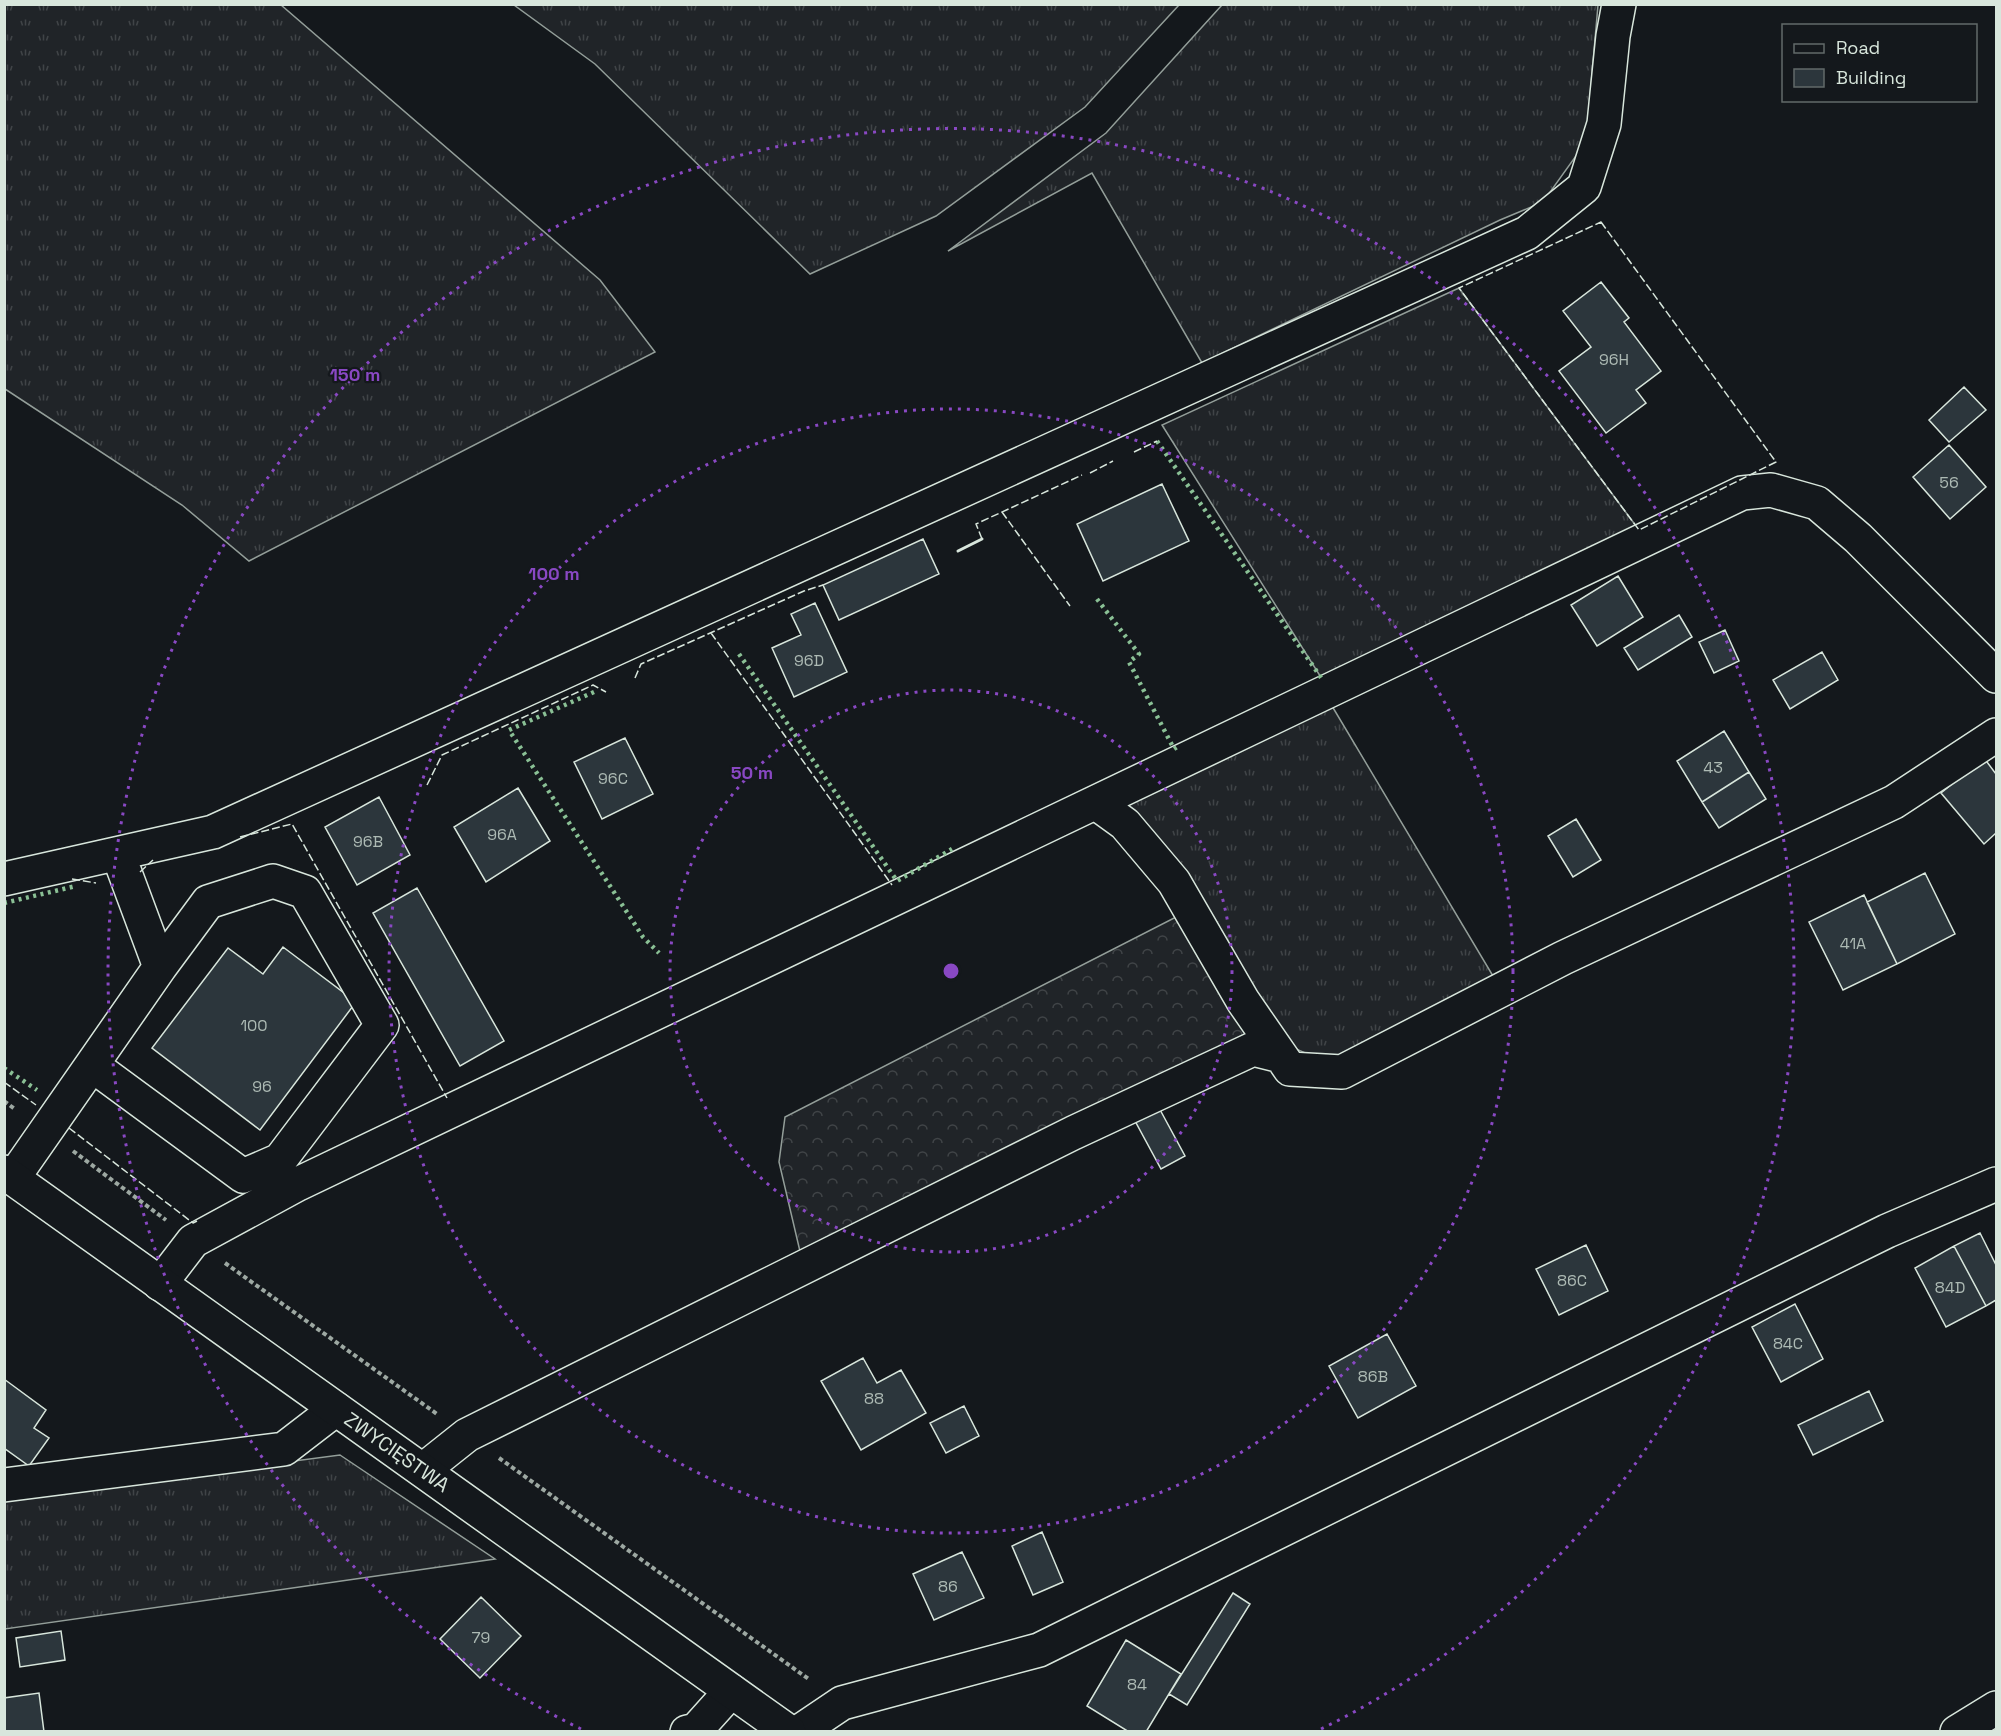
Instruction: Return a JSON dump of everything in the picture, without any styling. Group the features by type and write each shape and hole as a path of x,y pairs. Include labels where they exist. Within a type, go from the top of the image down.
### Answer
{"street":[{"path":"4,879 213,832 1527,234 1584,187 1604,124 1613,36 1619,4"},
{"path":"160,1284 193,1241 298,1184 1742,493 1771,490 1817,503 1858,538 1996,676"},
{"path":"1096,803 1125,824 1174,882 1243,1001 1290,1069 1342,1072 1563,958 1894,801 1996,735"},
{"path":"117,854 160,967"},
{"path":"9,1175 92,1065 208,902 273,880 304,892 382,1025 280,1160 243,1176 92,1065"},
{"path":"423,1470 466,1435 1073,1133 1253,1049 1281,1056"},
{"name":"ZWYCIĘSTWA","path":"9,1175 789,1731"},
{"path":"799,1731 842,1703 1039,1650 1887,1231 1996,1184"},
{"path":"4,1485 284,1449 336,1409"},
{"path":"687,1731 696,1730 731,1691"},
{"path":"1957,1731 1996,1708"}],"green space":[{"path":"4,5 281,5 600,280 655,352 249,561 182,505 5,389"},
{"path":"514,5 1179,5 1085,107 936,216 810,274 595,64"},
{"path":"1222,5 1598,5 1586,142 1543,202 1500,220 1202,363 1092,173 948,251 1106,133"},
{"path":"1459,288 1639,530 1322,679 1162,425"},
{"path":"1332,706 1496,981 1348,1060 1319,1059 1289,1046 1124,802"},
{"path":"1178,916 1251,1037 802,1260 779,1162 785,1117"},
{"path":"340,1455 495,1559 5,1629 4,1499"}],"building":[{"path":"1601,282 1629,318 1624,322 1661,371 1636,390 1646,403 1606,433 1559,371 1591,347 1563,311"},
{"path":"1964,387 1986,410 1949,442 1929,420"},
{"path":"1949,445 1986,487 1950,519 1913,477"},
{"path":"1162,484 1189,541 1103,581 1077,524"},
{"path":"923,539 939,574 839,620 823,585"},
{"path":"1618,576 1643,617 1597,646 1571,605"},
{"path":"815,603 847,672 794,697 772,648 801,635 791,614"},
{"path":"1679,615 1692,637 1638,670 1624,648"},
{"path":"1725,630 1739,661 1714,673 1699,642"},
{"path":"1822,652 1838,680 1790,709 1773,680"},
{"path":"1724,731 1749,772 1702,802 1677,761"},
{"path":"625,738 653,794 602,819 574,762"},
{"path":"1984,758 1996,774 1996,833 1984,844 1941,793"},
{"path":"1749,772 1766,799 1719,828 1702,802"},
{"path":"518,788 550,841 486,882 454,827"},
{"path":"379,797 410,855 357,885 325,827"},
{"path":"1576,819 1601,860 1573,877 1548,836"},
{"path":"1925,873 1955,934 1897,964 1867,902"},
{"path":"417,888 504,1041 460,1066 373,913"},
{"path":"1864,895 1897,964 1843,990 1809,922"},
{"path":"283,947 356,1002 260,1130 152,1048 228,948 263,974"},
{"path":"1158,1106 1185,1156 1161,1169 1134,1119"},
{"path":"1980,1233 1996,1265 1996,1300 1986,1306 1954,1246"},
{"path":"1586,1245 1608,1291 1559,1315 1536,1269"},
{"path":"1954,1246 1986,1306 1946,1327 1915,1268"},
{"path":"1795,1304 1823,1359 1781,1382 1752,1327"},
{"path":"1387,1334 1416,1386 1358,1418 1329,1366"},
{"path":"863,1358 877,1383 901,1370 926,1413 861,1450 821,1381"},
{"path":"4,1379 46,1410 34,1428 49,1438 29,1466 4,1448"},
{"path":"1869,1391 1883,1421 1813,1455 1798,1425"},
{"path":"964,1406 979,1436 946,1453 930,1423"},
{"path":"1042,1532 1063,1582 1033,1595 1012,1546"},
{"path":"962,1552 984,1598 934,1620 913,1574"},
{"path":"1233,1593 1250,1604 1187,1705 1169,1694"},
{"path":"481,1597 521,1636 480,1678 440,1639"},
{"path":"61,1631 65,1660 20,1667 16,1638"},
{"path":"1126,1640 1181,1674 1146,1732 1129,1732 1087,1706"},
{"path":"39,1693 44,1732 4,1732 4,1698"}],"hedge":[{"path":"1157,441 1322,679 1320,680"},
{"path":"1097,599 1139,654 1129,662 1174,749 1177,747"},
{"path":"739,654 897,881 952,849"},
{"path":"594,692 509,730 643,937 659,953"},
{"path":"4,903 76,886"},
{"path":"4,1068 37,1090"}],"fence":[{"path":"1601,222 1776,462 1639,530 1459,288 1601,222"},
{"path":"1134,452 1157,441"},
{"path":"1090,473 1113,461"},
{"path":"982,539 976,524 1082,475"},
{"path":"1002,512 1070,606"},
{"path":"635,678 641,664 804,591 823,585"},
{"path":"711,633 892,885"},
{"path":"427,785 442,755 593,685 606,692"},
{"path":"240,837 292,824 447,1098"},
{"path":"140,872 153,860"},
{"path":"72,879 96,883"},
{"path":"4,1082 36,1105"},
{"path":"69,1128 193,1223 197,1221"}],"wall":[{"path":"958,551 982,539"}]}
